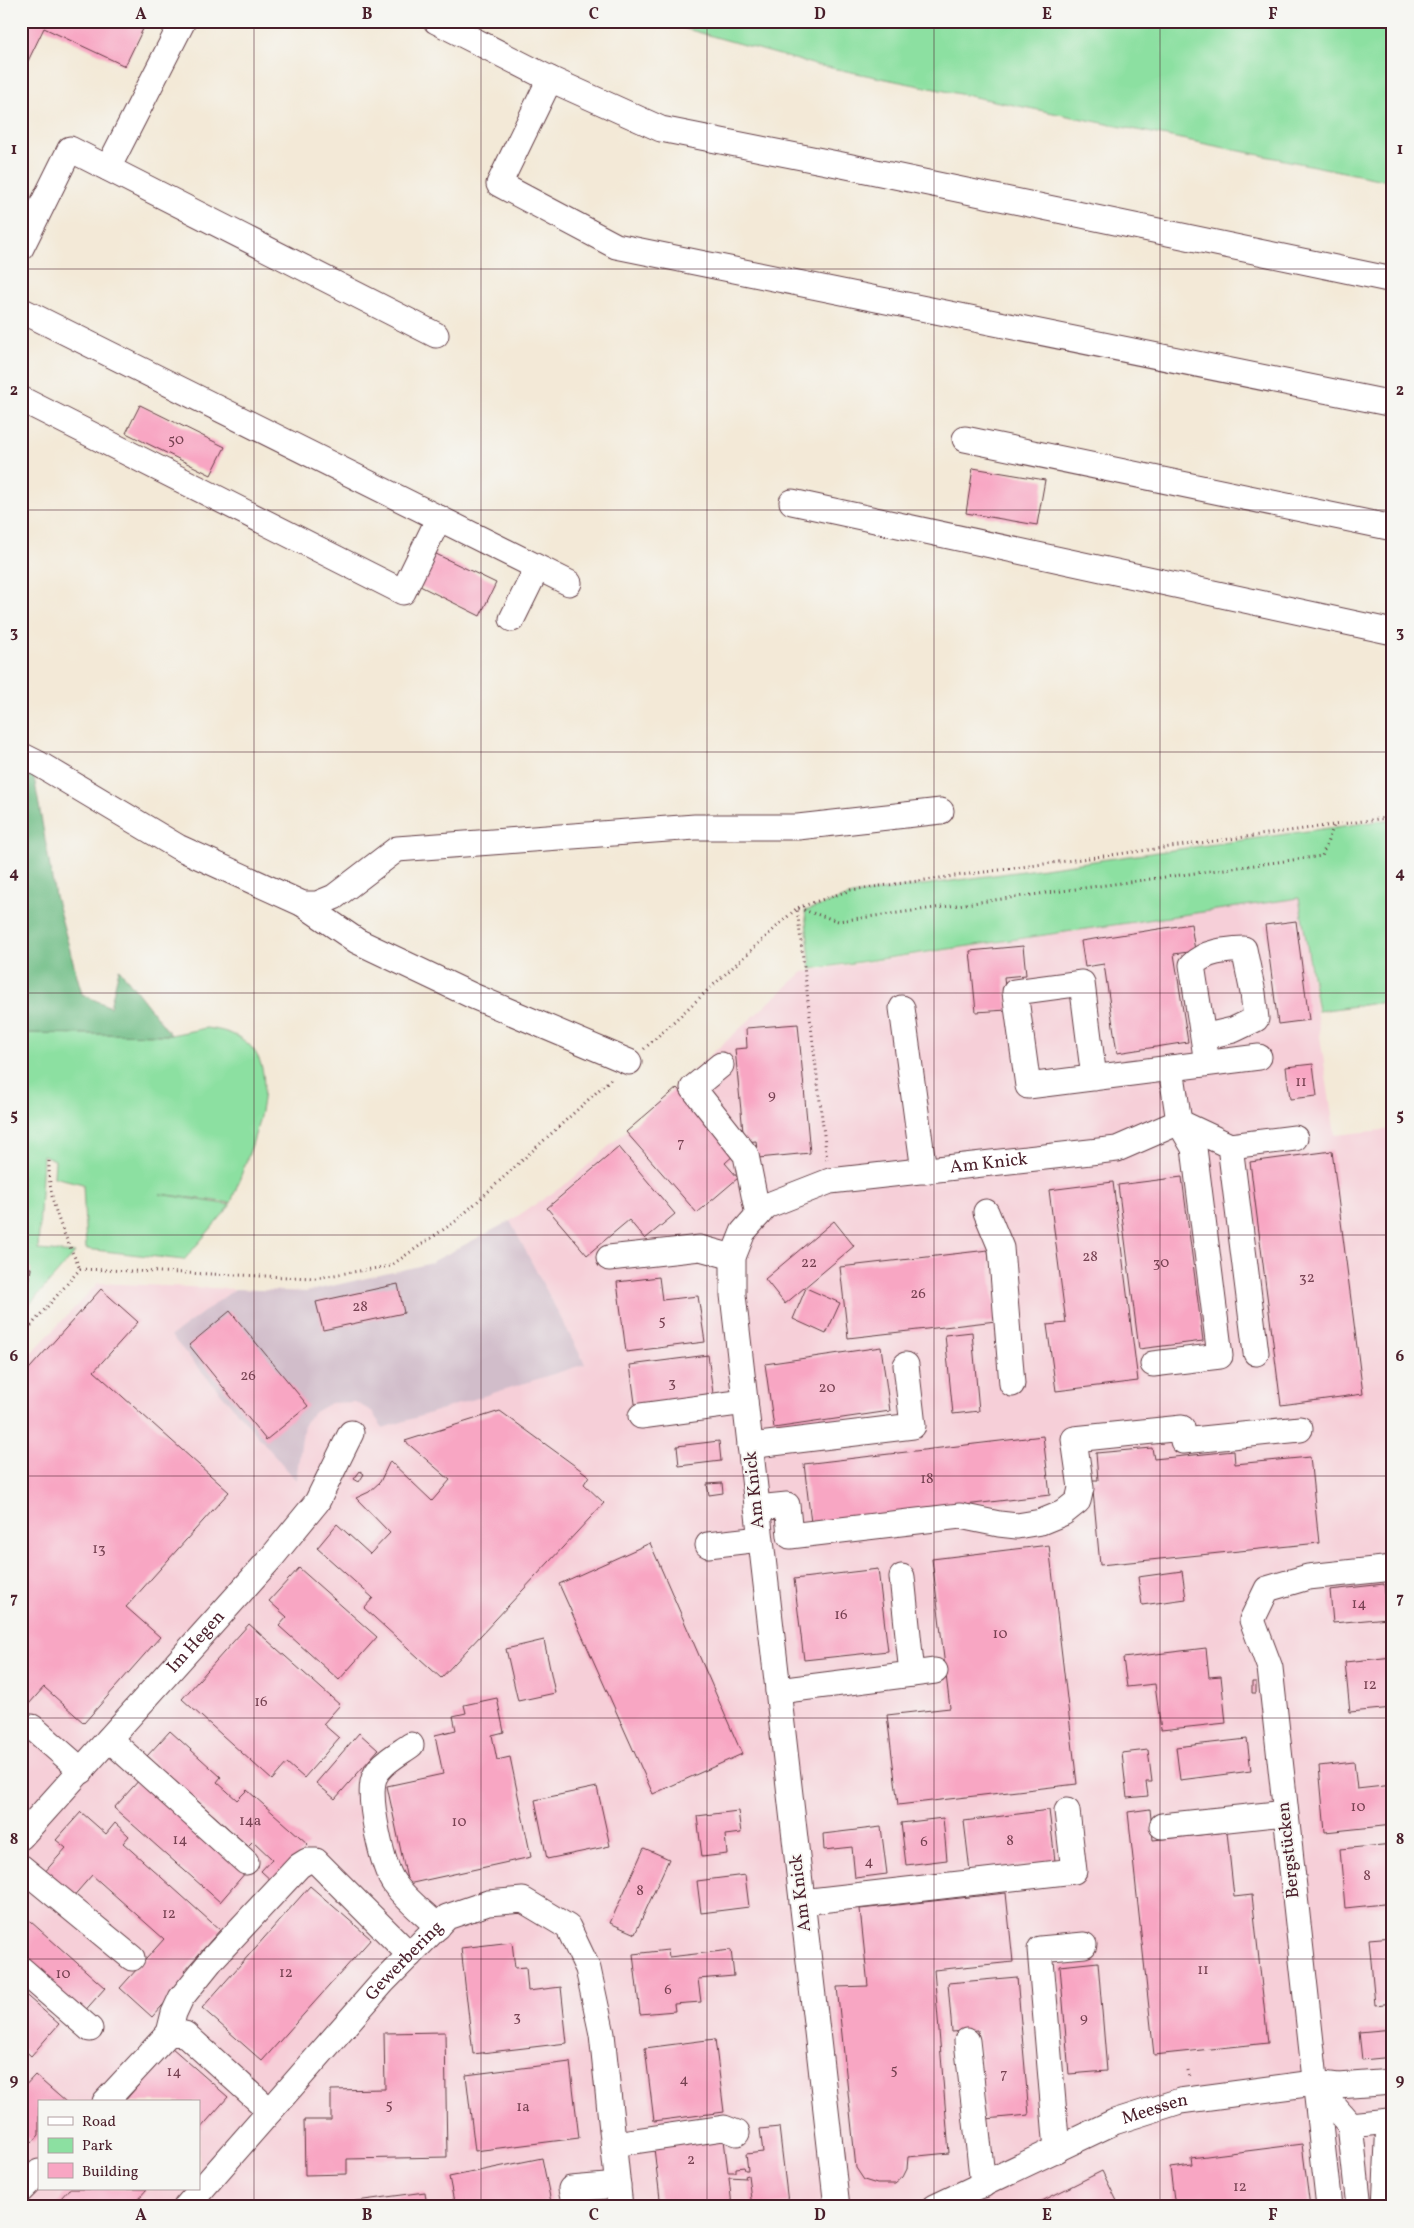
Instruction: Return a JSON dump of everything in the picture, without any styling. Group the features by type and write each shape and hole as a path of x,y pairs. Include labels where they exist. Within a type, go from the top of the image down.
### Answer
{"street":[{"path":"108,168 183,21"},
{"path":"436,21 550,79 661,129 861,168 1393,280"},
{"path":"550,79 500,184 616,246 1393,404"},
{"path":"21,248 70,149 436,335"},
{"path":"21,310 569,583"},
{"path":"21,400 403,592 439,518"},
{"path":"965,439 1393,528"},
{"path":"792,502 1393,632"},
{"path":"512,619 537,568"},
{"path":"21,755 178,848 303,904 356,941 473,996 629,1062"},
{"path":"303,904 318,904 334,897 397,849 694,826 798,826 941,811"},
{"path":"1094,1078 1082,983 1015,992 1028,1086 1094,1078 1207,1063 1259,1057"},
{"path":"902,1008 924,1171"},
{"path":"1203,1037 1207,1063"},
{"path":"721,1065 693,1088 746,1155 758,1215"},
{"path":"1153,1364 1220,1356 1194,1148 1179,1122 1171,1068"},
{"path":"1179,1122 1230,1146 1294,1138"},
{"name":"Am Knick","path":"837,2207 733,1295 733,1257 743,1232 766,1206 830,1181 1117,1149 1179,1122"},
{"path":"1230,1146 1256,1353"},
{"path":"986,1212 1001,1248 1012,1384"},
{"path":"609,1258 700,1248 733,1257"},
{"path":"750,1446 913,1426 906,1365"},
{"path":"641,1416 745,1402"},
{"path":"757,1508 787,1505 790,1536 960,1516 1017,1526 1041,1522 1063,1513 1078,1500 1081,1488 1074,1439 1182,1428 1183,1441 1300,1429"},
{"name":"Im Hegen","path":"21,1837 272,1558 317,1502 351,1433"},
{"path":"708,1545 760,1539"},
{"name":"Bergstücken","path":"1329,2207 1270,1668 1252,1620 1267,1589 1308,1577 1393,1568"},
{"path":"778,1691 924,1672 902,1577"},
{"path":"32,1727 82,1771"},
{"path":"109,1739 246,1862"},
{"path":"411,1745 382,1767 373,1781 374,1813 388,1874 396,1886 438,1927"},
{"path":"802,1902 1074,1871 1067,1811"},
{"path":"1162,1826 1285,1813"},
{"path":"107,2100 169,2033 174,2013 181,1998 214,1957 299,1866 308,1861 316,1861 410,1955"},
{"path":"21,1867 132,1958"},
{"name":"Gewerbering","path":"186,2207 383,1982 447,1917 488,1903 523,1900 568,1927 588,1969 602,2034 619,2196"},
{"path":"1057,2150 1040,1949 1084,1945"},
{"path":"21,1969 90,2029"},
{"path":"169,2033 185,2034 270,2111"},
{"path":"967,2041 983,2185"},
{"name":"Meessen","path":"949,2204 983,2185 1114,2122 1180,2101 1314,2083 1338,2086 1393,2082"},
{"path":"1314,2083 1350,2125 1359,2207"},
{"path":"1350,2125 1389,2121 1385,2207"},
{"path":"614,2144 724,2128 737,2132"},
{"path":"21,2190 38,2173"},
{"path":"575,2207 571,2190 619,2196"}],"path":[{"path":"80,1270 316,1278 390,1266 456,1222 797,908 851,890 1393,817"},
{"path":"797,908 838,921 1322,856 1334,825"},
{"path":"797,908 830,1181"},
{"path":"49,1161 48,1180 52,1205 80,1270"},
{"path":"21,1337 80,1270"}],"shaded area":[{"path":"1299,898 1335,1135 1393,1129 1393,2207 21,2207 21,1364 98,1283 306,1292 429,1264 510,1221 569,1182 803,972"},
{"path":"510,1221 585,1364 383,1428 371,1411 355,1402 330,1403 313,1413 304,1424 296,1480 171,1336 235,1289 306,1292 428,1264"}],"green space":[{"path":"658,21 1393,21 1393,182 812,64"},
{"path":"21,755 31,760 55,896 82,994 110,1007 119,969 171,1035 21,1033"},
{"path":"1393,819 1393,1001 1318,1011 1299,898 811,969 805,911 852,895"},
{"path":"206,1028 237,1036 255,1052 263,1073 263,1098 258,1125 231,1203 160,1194 231,1205 184,1260 86,1249 83,1184 54,1177 55,1160 43,1155 38,1250 75,1253 21,1314 21,1033 171,1035"}],"building":[{"path":"21,21 126,21 143,29 125,66 44,28 28,61 21,58"},
{"path":"140,405 225,447 211,475 126,433"},
{"path":"973,468 1045,480 1037,525 966,513"},
{"path":"434,553 496,583 480,616 418,585"},
{"path":"1296,921 1309,1020 1278,1024 1265,925"},
{"path":"1191,924 1195,951 1174,954 1188,1042 1117,1053 1104,964 1085,967 1081,941"},
{"path":"1023,946 1026,975 1004,977 1007,1010 976,1012 970,951"},
{"path":"798,1024 810,1153 758,1158 756,1141 744,1142 735,1049 747,1048 746,1028"},
{"path":"1313,1064 1317,1096 1290,1099 1286,1067"},
{"path":"677,1088 735,1154 725,1163 738,1178 697,1213 626,1132"},
{"path":"619,1147 675,1214 645,1239 629,1220 587,1255 547,1208"},
{"path":"1332,1151 1363,1394 1281,1405 1250,1162"},
{"path":"1182,1177 1203,1341 1139,1349 1118,1185"},
{"path":"1113,1182 1138,1381 1056,1391 1047,1325 1066,1323 1049,1190"},
{"path":"834,1221 854,1246 785,1304 765,1279"},
{"path":"988,1250 996,1321 848,1338 840,1267"},
{"path":"21,1267 31,1268 29,1285 21,1284"},
{"path":"659,1277 662,1300 698,1296 705,1342 626,1352 617,1282"},
{"path":"398,1284 404,1313 323,1330 316,1302"},
{"path":"806,1288 840,1303 826,1334 793,1319"},
{"path":"101,1289 138,1322 94,1371 229,1492 126,1607 160,1637 84,1723 44,1687 21,1713 21,1378"},
{"path":"230,1311 308,1406 266,1440 189,1345"},
{"path":"972,1332 979,1411 953,1414 945,1335"},
{"path":"881,1347 890,1411 774,1428 765,1364"},
{"path":"708,1355 714,1401 636,1411 630,1365"},
{"path":"500,1411 589,1476 584,1484 604,1503 441,1678 364,1608 373,1598 317,1548 337,1524 370,1554 390,1533 356,1498 369,1492 380,1482 390,1461 432,1501 450,1480 405,1441"},
{"path":"1043,1436 1050,1495 811,1523 804,1464"},
{"path":"719,1441 721,1461 679,1466 677,1446"},
{"path":"1152,1448 1154,1459 1234,1451 1235,1464 1310,1457 1319,1543 1100,1565 1092,1480 1098,1480 1096,1453"},
{"path":"360,1471 364,1474 359,1482 354,1479"},
{"path":"722,1483 723,1493 709,1495 707,1484"},
{"path":"650,1543 742,1754 653,1794 559,1584"},
{"path":"1049,1545 1077,1784 898,1805 887,1715 950,1708 932,1559"},
{"path":"299,1568 377,1637 339,1680 279,1626 287,1617 269,1601"},
{"path":"878,1569 888,1651 804,1660 794,1579"},
{"path":"1182,1571 1186,1599 1142,1605 1138,1577"},
{"path":"1384,1584 1388,1618 1333,1623 1330,1590"},
{"path":"249,1624 340,1705 323,1724 339,1738 304,1778 287,1763 272,1780 182,1699"},
{"path":"544,1640 555,1693 518,1701 506,1649"},
{"path":"1206,1648 1209,1677 1221,1676 1226,1723 1161,1730 1155,1684 1127,1687 1123,1658"},
{"path":"1393,1657 1393,1708 1350,1712 1345,1662"},
{"path":"1252,1682 1256,1682 1256,1693 1252,1693"},
{"path":"497,1698 504,1732 492,1735 497,1760 510,1757 531,1857 408,1884 387,1786 443,1774 435,1735 456,1730 453,1716 466,1713 464,1705"},
{"path":"170,1731 221,1777 217,1782 237,1800 247,1790 308,1844 274,1883 261,1871 272,1859 253,1841 248,1846 147,1756"},
{"path":"359,1733 378,1750 335,1799 316,1783"},
{"path":"1247,1739 1251,1771 1180,1780 1176,1747"},
{"path":"1148,1750 1152,1782 1146,1782 1148,1796 1127,1798 1122,1753"},
{"path":"1354,1762 1357,1789 1393,1785 1393,1825 1325,1832 1319,1766"},
{"path":"141,1778 246,1872 220,1902 114,1808"},
{"path":"597,1787 610,1846 547,1859 535,1800"},
{"path":"1150,1809 1153,1840 1227,1832 1234,1897 1252,1895 1268,2043 1154,2055 1128,1812"},
{"path":"1049,1810 1055,1861 970,1871 964,1821"},
{"path":"738,1811 741,1833 725,1835 727,1854 702,1857 697,1816"},
{"path":"81,1812 106,1834 115,1823 129,1836 123,1843 220,1930 185,1970 191,1974 152,2017 120,1988 164,1939 92,1875 71,1899 43,1874 66,1848 56,1840"},
{"path":"943,1818 947,1860 906,1865 901,1823"},
{"path":"881,1827 887,1874 855,1878 852,1847 824,1850 823,1834"},
{"path":"1393,1844 1393,1903 1345,1908 1340,1849"},
{"path":"644,1848 669,1859 635,1934 610,1923"},
{"path":"745,1875 749,1907 701,1913 697,1881"},
{"path":"310,1886 371,1939 262,2061 202,2008"},
{"path":"1006,1893 1013,1962 934,1970 949,2153 908,2157 907,2169 903,2177 895,2184 877,2184 864,2180 856,2168 837,1987 868,1986 860,1909"},
{"path":"21,1913 105,1988 82,2014 21,1960"},
{"path":"1393,1937 1393,2003 1375,2005 1369,1939"},
{"path":"512,1942 515,1968 526,1967 528,1991 561,1987 567,2043 473,2054 461,1948"},
{"path":"668,1950 669,1957 731,1950 734,1976 698,1979 701,2002 674,2004 675,2011 640,2014 633,1954"},
{"path":"1098,1962 1107,2071 1069,2074 1060,1966"},
{"path":"1017,1977 1029,2115 986,2119 978,2030 952,2032 948,1983"},
{"path":"21,1991 59,2024 31,2056 21,2047"},
{"path":"1393,2029 1393,2057 1362,2060 1359,2032"},
{"path":"445,2032 447,2157 347,2159 347,2174 305,2175 304,2120 331,2120 331,2090 385,2089 384,2033"},
{"path":"715,2039 724,2112 654,2121 645,2048"},
{"path":"171,2047 228,2097 200,2129 200,2100 126,2100"},
{"path":"570,2062 579,2138 475,2151 466,2075"},
{"path":"35,2075 64,2100 38,2100 38,2136 33,2142 21,2131 21,2090"},
{"path":"779,2127 788,2203 752,2207 748,2175 745,2176 746,2178 729,2177 732,2207 661,2207 653,2140 723,2132 728,2172 736,2172 736,2168 744,2167 745,2170 748,2170 746,2154 763,2152 760,2129"},
{"path":"1302,2144 1310,2207 1175,2207 1170,2168 1192,2165 1191,2158"},
{"path":"542,2158 552,2207 455,2207 449,2177"},
{"path":"1102,2171 1120,2207 1030,2207"},
{"path":"68,2190 146,2190 131,2207 53,2207"},
{"path":"425,2192 427,2207 318,2207 318,2206"}]}
